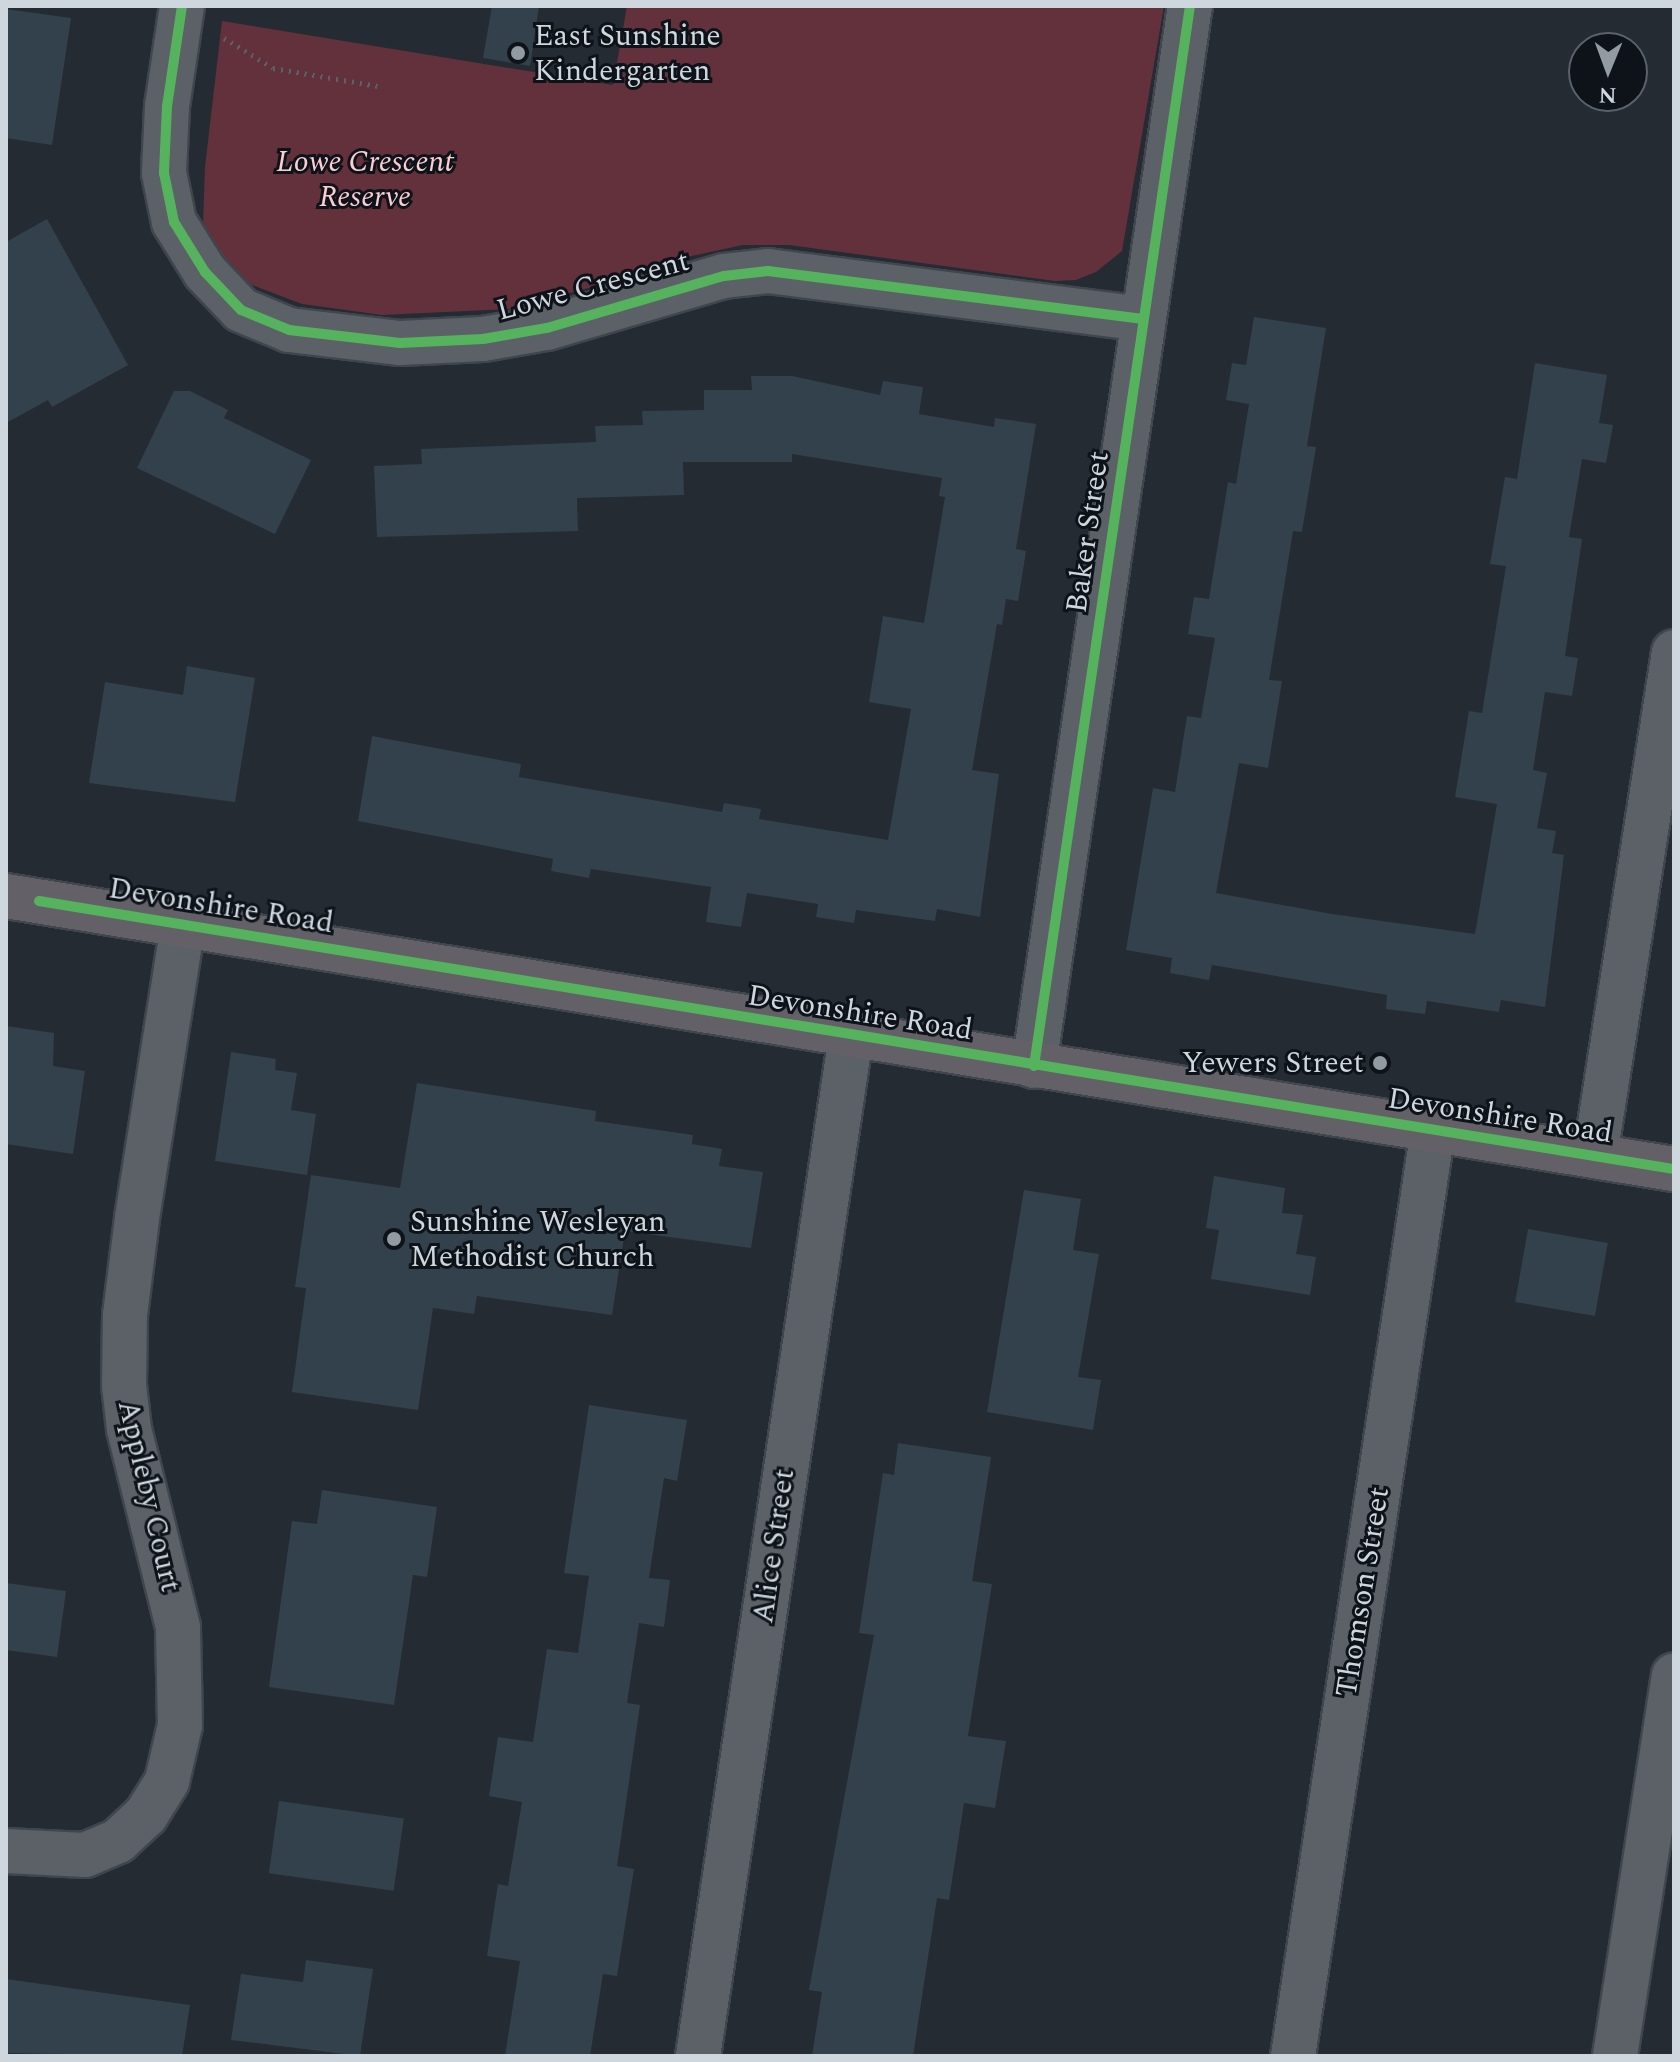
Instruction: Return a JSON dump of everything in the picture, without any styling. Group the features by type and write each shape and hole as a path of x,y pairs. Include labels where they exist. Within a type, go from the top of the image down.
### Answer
{"main road":[{"name":"Devonshire Road","path":"6,896 1674,1169"}],"street":[{"name":"Baker Street","path":"1034,1066 1190,6"},
{"name":"Lowe Crescent","path":"199,19 165,160 174,222 205,272 241,310 289,330 400,343 483,339 547,328 724,276 768,271 1143,319"},
{"path":"1595,1156 1674,652"},
{"name":"Appleby Court","path":"6,1851 85,1855 118,1841 146,1815 167,1781 180,1725 178,1627 129,1429 124,1385 132,1260 183,925"},
{"name":"Alice Street","path":"698,2056 851,1036"},
{"name":"Thomson Street","path":"1293,2056 1433,1129"},
{"path":"1615,2056 1674,1676"}],"path":[{"path":"199,19 273,68 377,86"}],"green space":[{"name":"Lowe Crescent Reserve","path":"627,6 1164,6 1122,251 1096,272 1076,280 1055,281 789,245 743,245 654,264 607,283 509,309 382,315 302,304 252,285 213,253 203,222 205,167 222,21 613,85"}],"building":[{"path":"492,6 539,6 530,66 483,58"},
{"path":"6,9 71,18 52,145 6,138"},
{"path":"47,219 128,365 52,407 48,400 6,423 6,242"},
{"path":"1254,317 1326,328 1307,446 1316,447 1302,532 1293,531 1269,680 1282,681 1268,768 1239,763 1216,893 1332,914 1475,934 1497,804 1455,797 1469,711 1482,713 1506,566 1490,564 1505,477 1517,479 1535,363 1607,375 1599,423 1613,425 1606,463 1582,459 1569,537 1582,539 1565,656 1578,658 1572,696 1545,692 1533,770 1547,773 1537,828 1556,831 1552,853 1564,855 1545,1007 1501,1000 1499,1012 1427,1001 1425,1014 1386,1009 1387,995 1212,965 1209,980 1170,973 1172,958 1126,950 1153,788 1175,792 1187,716 1201,718 1215,638 1188,634 1194,597 1209,599 1228,482 1236,484 1249,404 1226,400 1232,363 1246,365"},
{"path":"751,376 792,376 880,395 883,381 923,387 919,414 994,427 995,418 1036,424 1016,549 1026,551 1018,601 1006,599 1002,625 997,624 972,770 999,774 980,917 937,909 935,921 856,910 854,923 816,917 818,904 747,893 741,927 706,922 711,887 591,869 589,878 551,871 553,859 358,821 372,736 521,764 519,777 722,812 724,803 761,809 759,819 888,840 911,709 869,702 883,616 924,623 945,497 939,496 942,478 792,454 792,462 683,462 684,495 577,498 578,531 377,537 374,466 422,464 421,449 596,442 595,426 643,425 642,411 704,410 704,390 752,390"},
{"path":"174,391 190,391 228,410 224,418 311,460 275,534 137,468"},
{"path":"187,666 255,678 235,802 89,783 105,682 183,695"},
{"path":"6,1026 54,1033 53,1066 85,1071 73,1154 6,1144"},
{"path":"231,1052 276,1059 275,1070 297,1073 291,1110 316,1114 307,1175 215,1161"},
{"path":"417,1083 596,1111 595,1121 693,1135 692,1144 722,1149 719,1166 763,1172 751,1248 625,1231 612,1315 477,1296 474,1314 433,1308 418,1410 292,1392 306,1288 295,1287 311,1175 400,1188"},
{"path":"1214,1176 1285,1188 1282,1213 1303,1215 1296,1254 1316,1257 1310,1295 1211,1279 1219,1230 1206,1228"},
{"path":"1024,1190 1081,1199 1073,1250 1099,1254 1078,1377 1101,1380 1093,1430 987,1412"},
{"path":"1528,1229 1608,1243 1595,1316 1515,1302"},
{"path":"589,1405 687,1420 677,1481 664,1478 649,1578 670,1580 664,1627 639,1623 627,1703 640,1705 617,1866 634,1869 617,1976 603,1974 590,2056 505,2056 520,1961 487,1956 498,1884 508,1886 522,1802 489,1796 498,1737 533,1742 547,1649 578,1653 589,1576 564,1573"},
{"path":"898,1443 991,1457 972,1581 992,1584 968,1736 1006,1741 995,1808 964,1803 949,1900 937,1898 913,2056 812,2056 822,1992 809,1990 874,1635 859,1633 883,1473 894,1475"},
{"path":"322,1490 437,1507 427,1577 413,1575 394,1705 269,1687 292,1521 317,1524"},
{"path":"6,1583 66,1591 57,1657 6,1650"},
{"path":"279,1801 404,1819 394,1891 269,1873"},
{"path":"306,1960 373,1969 360,2056 231,2040 241,1974 303,1982"},
{"path":"6,1979 190,2005 182,2056 6,2053"}],"cycle path":[{"path":"182,6 167,106 164,173 174,222 205,272 241,310 289,330 400,343 483,339 547,328 724,276 768,271 1143,319"},
{"path":"1034,1066 1190,6"},
{"path":"39,901 1674,1169"}],"place":[{"name":"East Sunshine Kindergarten","path":"518,53"},
{"name":"Yewers Street","path":"1380,1063"},
{"name":"Sunshine Wesleyan Methodist Church","path":"394,1239"}]}
